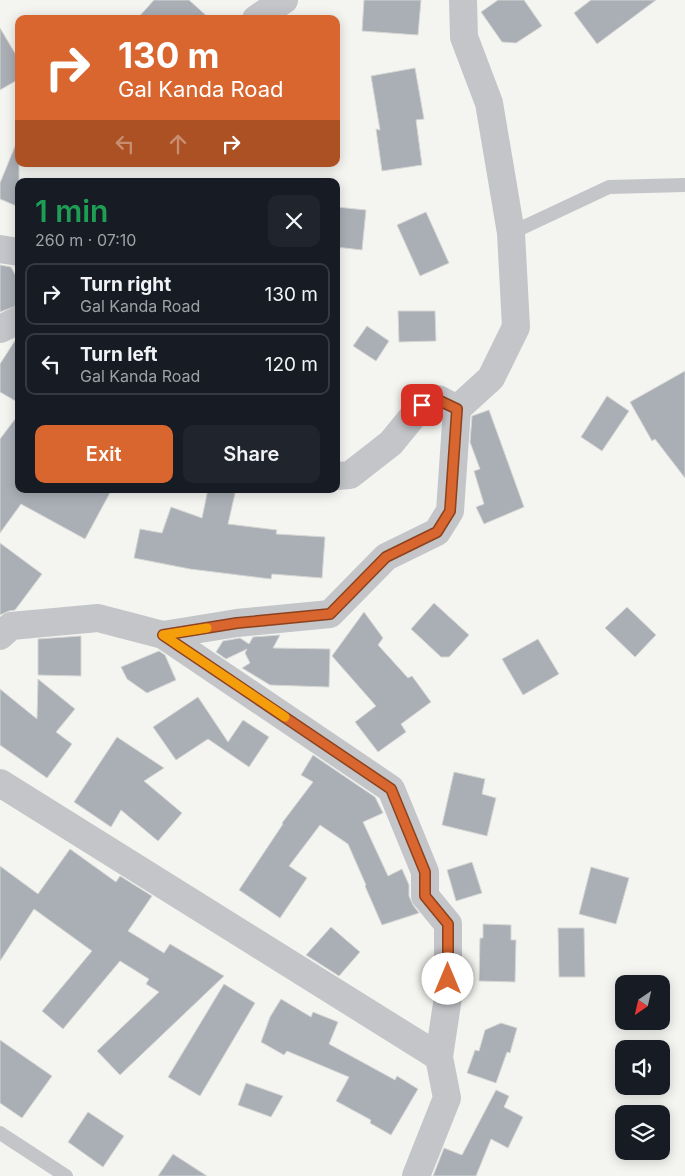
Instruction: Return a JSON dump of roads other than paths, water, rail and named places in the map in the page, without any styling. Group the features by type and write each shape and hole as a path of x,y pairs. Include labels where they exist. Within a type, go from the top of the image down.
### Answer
{"street":[{"path":"262,15 284,0"},
{"path":"163,635 237,623 330,614 386,557 437,532 450,511 457,409 492,378 516,327 511,233 489,103 464,37 463,0"},
{"path":"0,249 15,251"},
{"path":"0,329 15,322"},
{"path":"340,476 350,475 392,443 422,405 438,400 457,409"},
{"path":"0,636 11,626 98,618 163,635 391,789 425,872 425,896 448,924 448,997 438,1057 447,1098 416,1176"},
{"path":"0,783 438,1057"}],"lane":[{"path":"511,233 609,186 685,185"},
{"path":"0,1133 66,1176"}]}
